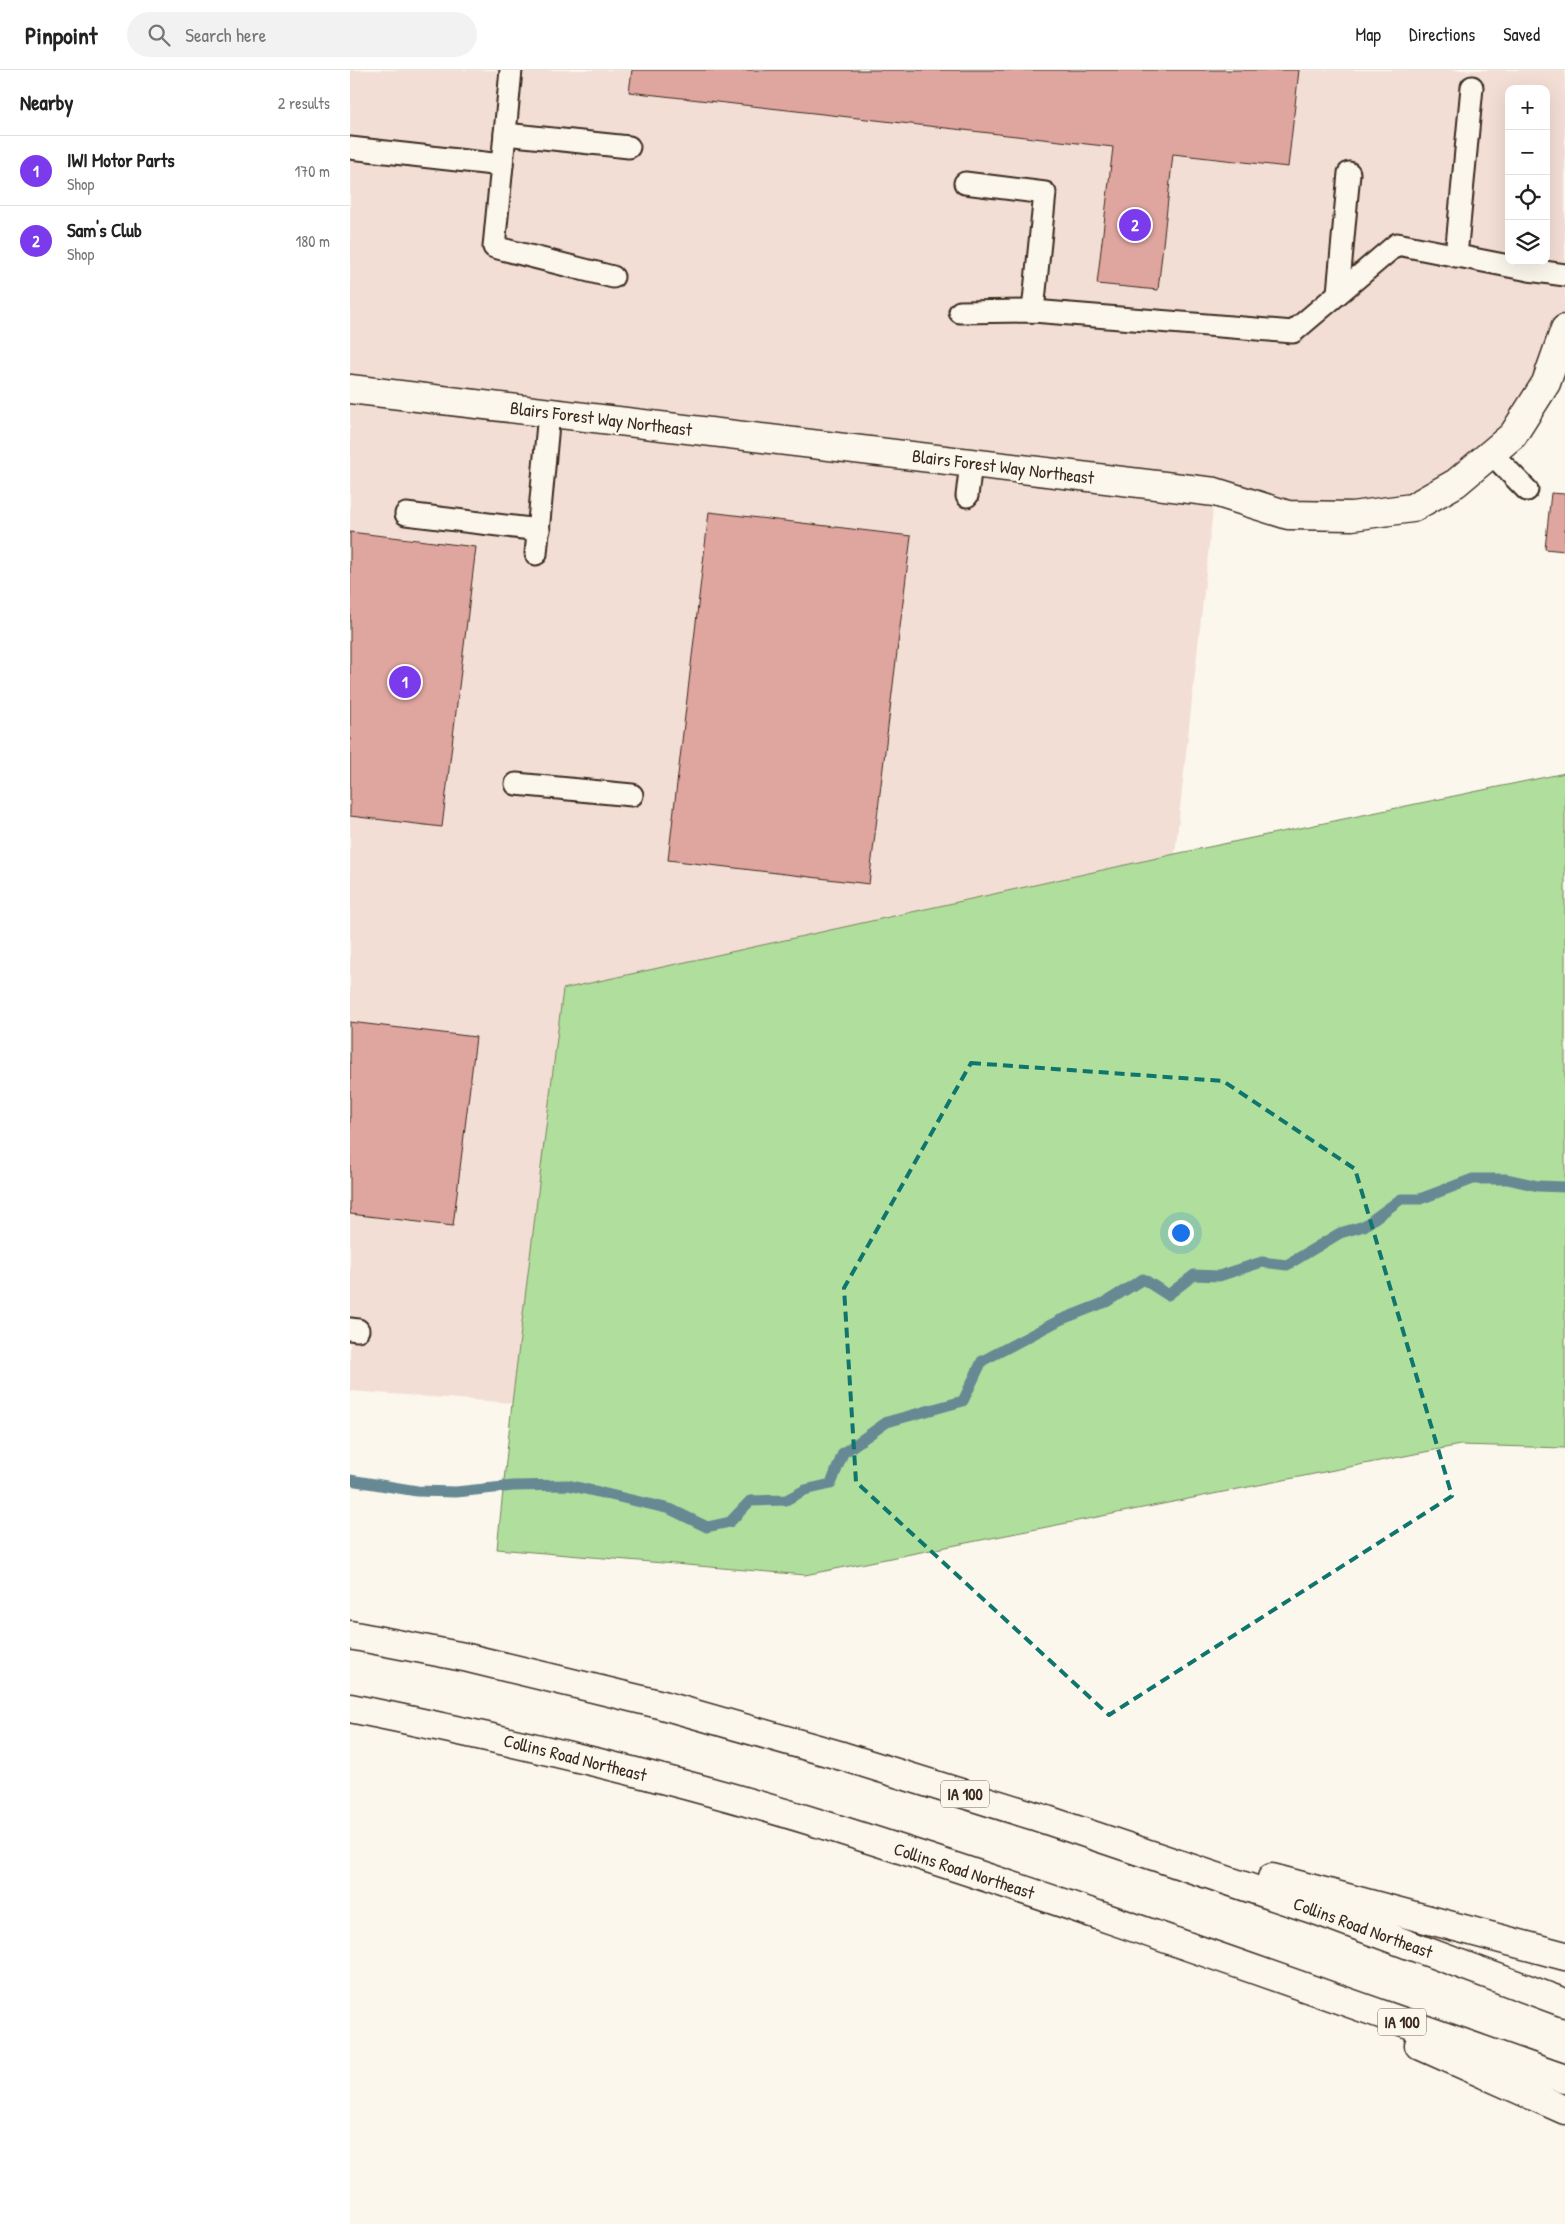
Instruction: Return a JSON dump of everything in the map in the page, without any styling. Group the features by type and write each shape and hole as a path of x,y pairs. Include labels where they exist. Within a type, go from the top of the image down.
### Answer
{"main road":[{"name":"Blairs Forest Way Northeast","path":"350,389 1215,492 1288,515 1352,516 1412,508 1456,483 1513,435 1546,382 1565,329"},
{"name":"Collins Road Northeast","path":"350,1635 464,1658 659,1704 842,1756 1038,1817 1318,1911 1565,2003"},
{"name":"Collins Road Northeast","path":"350,1708 458,1730 638,1772 832,1827 1240,1965 1565,2079"},
{"path":"1038,1817 1565,1956"},
{"path":"1240,1965 1565,2110"}],"lane":[{"path":"511,70 494,247 613,277"},
{"path":"1456,256 1472,87"},
{"path":"505,134 628,147"},
{"path":"350,148 502,165"},
{"path":"1338,293 1349,173"},
{"path":"965,183 1045,193 1033,311"},
{"path":"960,312 1033,311 1293,332 1398,244 1529,270 1565,275"},
{"path":"536,554 550,413"},
{"path":"1491,453 1526,490"},
{"path":"967,496 972,463"},
{"path":"406,514 539,530"},
{"path":"516,784 632,795"}],"highlighted area":[{"path":"971,1063 1223,1081 1355,1169 1452,1496 1109,1715 856,1482 844,1288"}],"shaded area":[{"path":"350,70 1565,70 1565,329 1546,383 1456,483 1356,516 1215,492 1175,854 563,989 512,1403 350,1391"}],"green space":[{"path":"1565,773 1565,1448 1460,1445 805,1575 497,1549 512,1403 563,989 1175,854"}],"building":[{"path":"632,70 1299,70 1288,167 1173,154 1158,290 1097,284 1113,147 629,92"},
{"path":"1551,493 1565,494 1565,551 1545,549"},
{"path":"709,512 911,536 869,884 668,860"},
{"path":"350,532 476,547 442,827 350,816"},
{"path":"350,1022 476,1037 453,1226 350,1214"}],"waterway":[{"path":"350,1480 417,1491 456,1492 513,1486 568,1485 670,1509 707,1527 730,1522 750,1501 786,1500 805,1490 831,1484 843,1453 887,1422 963,1401 982,1361 1060,1320 1106,1302 1143,1279 1168,1295 1194,1275 1219,1276 1262,1262 1287,1265 1340,1233 1364,1226 1401,1199 1420,1199 1473,1179 1507,1179 1538,1186 1565,1187"}],"place":[{"name":"Sam's Club","path":"1135,225"},
{"name":"IWI Motor Parts","path":"405,682"}]}
